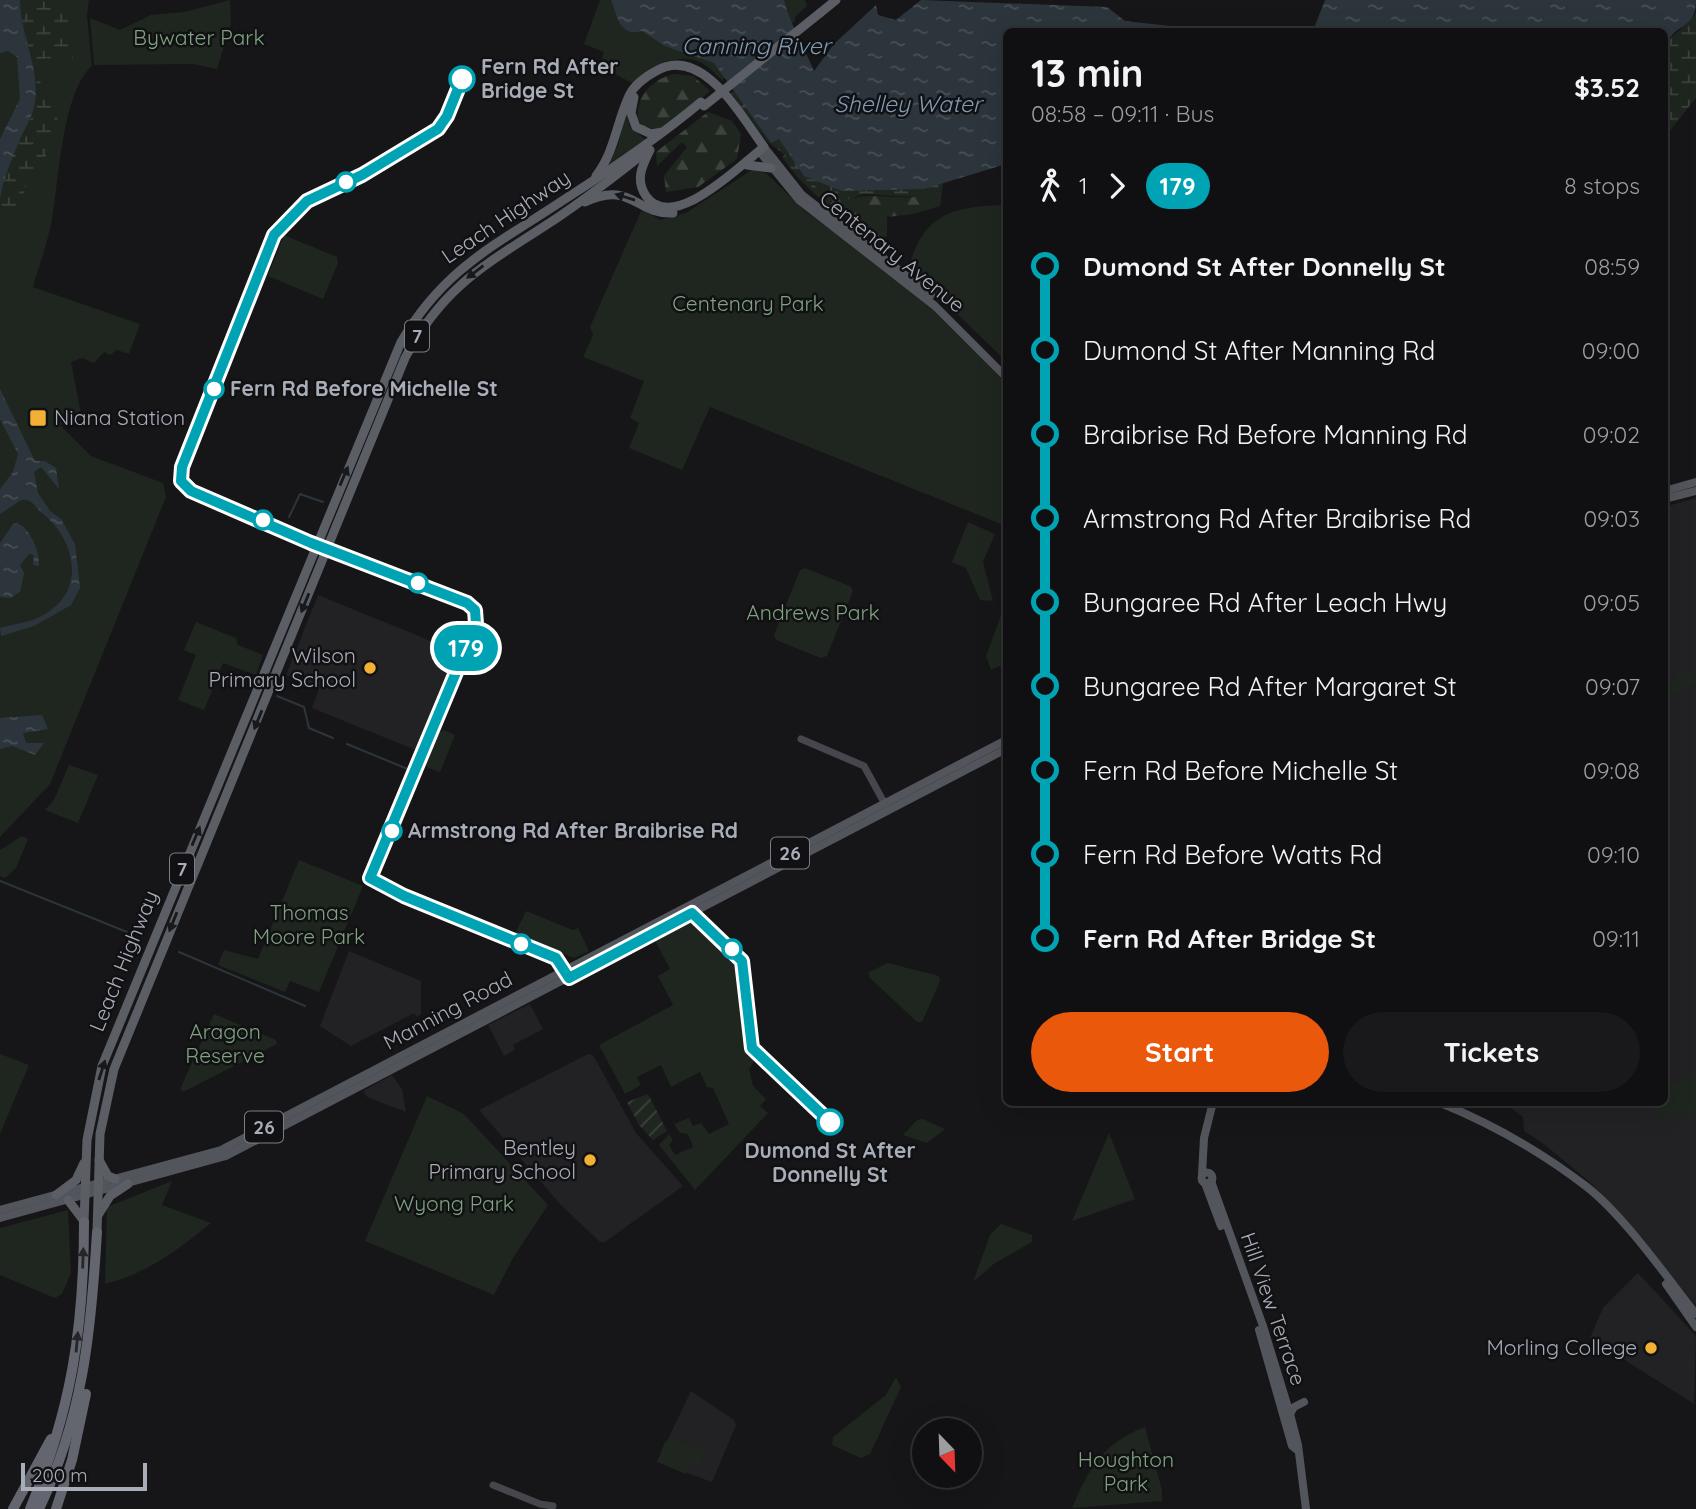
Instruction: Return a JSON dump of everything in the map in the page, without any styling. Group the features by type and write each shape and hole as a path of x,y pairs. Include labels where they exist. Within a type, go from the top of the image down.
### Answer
{"highway":[{"name":"Leach Highway","path":"818,11 828,0"},
{"name":"Leach Highway","path":"39,1509 72,1427 83,1382 92,1323 98,1159 103,1111 114,1069 405,358 427,321 447,295 469,275 570,209 650,149 818,11 836,0"},
{"path":"592,181 606,163 615,144 630,94 642,79 660,68 676,65 699,70 713,80 763,151"},
{"path":"664,132 651,134 636,127 631,113 635,96 645,82 662,72 686,70 695,73 714,88 763,151"},
{"name":"Leach Highway","path":"30,1509 57,1440 71,1390 82,1295 86,1157 95,1091 111,1044 396,353 411,326 441,285 462,266 703,104"},
{"path":"650,149 640,174 641,187 649,200 668,208 683,205 704,193 763,151"},
{"path":"570,209 596,197 616,194 628,196 657,212 678,212 698,203 763,151"},
{"path":"747,165 771,168"},
{"path":"411,326 437,297 447,295"},
{"path":"56,1195 75,1181 86,1157"},
{"path":"98,1159 108,1176 115,1180"},
{"path":"97,1216 110,1196 128,1184"},
{"path":"68,1200 85,1222"},
{"path":"55,1509 74,1452 86,1399 92,1323"},
{"path":"13,1509 49,1445 71,1390"}],"main road":[{"name":"Centenary Avenue","path":"763,151 771,168 807,207 936,306 1003,373"},
{"name":"Centenary Avenue","path":"763,151 802,195 932,296 1003,367"},
{"path":"1668,490 1696,482"},
{"path":"1668,498 1696,491"},
{"path":"801,739 864,766 887,807"},
{"name":"Manning Road","path":"0,1210 56,1195 128,1184 226,1156 887,807 1003,742"},
{"name":"Manning Road","path":"97,1189 115,1180 220,1150 887,807 1003,750"},
{"path":"1207,1178 1202,1157 1212,1106"},
{"path":"1447,1106 1515,1137 1601,1201 1696,1314"},
{"name":"Hill View Terrace","path":"1207,1178 1263,1326 1290,1414 1298,1445 1306,1509"},
{"name":"Hill View Terrace","path":"1207,1178 1252,1310 1292,1446 1297,1450"},
{"path":"1577,1182 1653,1266 1696,1327"},
{"name":"Manning Road","path":"0,1218 68,1200 85,1192"},
{"path":"1290,1414 1294,1406 1304,1402"},
{"path":"493,1485 548,1507 558,1505 562,1509"}],"shaded area":[{"path":"1696,498 1696,1306 1625,1219 1592,1184 1524,1131 1523,1117 1509,1106 1668,1106 1668,506"},
{"name":"Wilson Primary School","path":"318,595 458,652 418,751 312,708 319,689 286,675"},
{"path":"349,951 421,981 421,1014 417,1017 414,1013 351,1046 320,1026"},
{"path":"530,1004 543,1029 513,1045 515,1050 504,1056 488,1025"},
{"name":"Bentley Primary School","path":"588,1054 593,1055 636,1133 683,1186 605,1242 600,1242 560,1204 479,1110"},
{"path":"392,1075 402,1089 406,1112 367,1097 363,1091"},
{"name":"Morling College","path":"1638,1273 1696,1336 1694,1404 1590,1338 1603,1308"},
{"path":"691,1391 734,1420 736,1425 712,1482 657,1462"}],"green space":[{"path":"0,0 89,0 87,16 92,66 82,78 68,116 50,228 33,287 140,324 129,354 117,350 110,355 104,352 94,363 82,358 71,362 82,419 60,425 91,456 163,483 166,497 50,784 0,837"},
{"path":"20,0 70,0 69,20 75,27 68,42 73,57 71,64 46,58 37,68 40,81 58,114 57,125 53,128 53,145 26,186 19,208 10,219 0,213 3,185 11,158 32,117 36,101 35,75"},
{"name":"Bywater Park","path":"230,0 231,24 217,69 193,64 94,65 90,18 120,30 151,15 184,12"},
{"name":"Canning River","path":"600,0 805,0 807,6 795,17 795,21 722,80 700,62 682,59 655,66 634,84 599,66 604,52 584,44"},
{"path":"1696,12 1696,98 1668,133 1668,42"},
{"path":"674,74 693,76 710,91 668,124 650,129 642,126 638,119 641,99 648,88"},
{"path":"734,91 771,143 778,138 842,191 916,189 916,197 864,194 845,200 798,178 782,157 785,155 767,141 731,93"},
{"path":"626,111 630,127 646,140 609,164 618,145"},
{"path":"708,112 732,121 741,134 737,159 698,187 666,192 664,176 687,147 682,142 657,166 656,152"},
{"name":"Centenary Park","path":"753,169 766,173 805,211 895,275 958,330 1003,381 1003,525 710,407 682,470 629,448 639,423 630,418 644,381 583,357 593,335 590,327 642,209 660,220 686,213"},
{"path":"798,178 845,200 871,196 916,197 916,189 943,183 940,206 913,214 887,217 887,236 878,241 858,223 835,213"},
{"path":"1003,205 1003,358 909,267 915,249 932,224 957,211"},
{"path":"284,235 337,257 338,263 323,299 268,276"},
{"path":"968,522 995,534 983,562 993,601 980,600 966,568 952,562"},
{"name":"Andrews Park","path":"805,568 850,586 853,591 827,656 821,658 776,640 774,635 800,570"},
{"path":"1003,610 1003,664 991,670 986,656"},
{"path":"196,622 236,638 238,645 263,655 256,675 223,663 204,710 178,700 196,655 184,650"},
{"path":"1686,670 1696,676 1696,684 1668,697 1668,682"},
{"path":"444,730 455,735 440,772 428,768 425,762 437,733"},
{"path":"69,765 98,775 78,823 45,810 54,800"},
{"path":"22,836 28,839 16,868 5,878 0,876 0,850"},
{"name":"Thomas Moore Park","path":"299,860 363,886 319,992 290,981 285,992 218,965 224,950 258,959"},
{"path":"526,911 573,930 578,928 589,951 574,958 515,934"},
{"path":"694,921 738,964 747,1047 756,1058 749,1069 753,1086 766,1099 760,1106 768,1113 695,1190 659,1145 669,1134 673,1140 669,1145 675,1155 693,1147 688,1134 680,1133 674,1124 689,1118 693,1126 701,1123 709,1134 729,1124 713,1088 707,1087 700,1072 671,1087 661,1065 637,1077 641,1085 625,1094 599,1045 673,1005 658,976 670,969 654,939"},
{"path":"888,963 939,976 940,981 922,1022 917,1022 869,977 869,972"},
{"name":"Aragon Reserve","path":"214,1014 276,1040 277,1044 183,1092 180,1089"},
{"path":"0,1054 29,1065 0,1134"},
{"path":"1693,1077 1696,1079 1696,1110 1682,1116 1677,1111 1661,1117 1656,1106 1668,1106 1668,1086"},
{"path":"648,1094 667,1131 653,1140 639,1125 627,1102"},
{"name":"Wyong Park","path":"427,1096 464,1114 548,1205 513,1258 494,1295 365,1241"},
{"path":"923,1119 945,1129 927,1143 903,1135 917,1120"},
{"path":"1109,1133 1135,1199 1072,1221"},
{"path":"172,1181 162,1205 211,1223 161,1260 120,1280 105,1284 107,1207"},
{"path":"68,1210 71,1273 62,1294 55,1298 0,1275 0,1228"},
{"path":"1001,1224 1032,1235 1032,1242 995,1263 973,1282 990,1235"},
{"path":"896,1377 901,1387 870,1454 861,1458 832,1445 833,1437 886,1395"},
{"name":"Houghton Park","path":"1145,1427 1162,1490 1162,1501 1072,1508 1099,1458 1118,1441"},
{"path":"672,1438 705,1451 699,1465 691,1462 686,1474 657,1462 665,1442"}],"water":[{"path":"0,0 20,0 36,89 32,113 10,163 0,199 0,139 20,99 17,57 8,51 0,53"},
{"name":"Shelley Water","path":"611,0 784,0 793,27 814,71 834,44 876,5 878,15 896,20 921,0 1107,7 1125,21 1174,28 1003,28 1003,165 924,189 842,191 804,176 779,139 771,143 714,63 665,46 642,31 628,31 618,19"},
{"path":"1325,0 1696,0 1692,17 1674,33 1668,44 1668,28 1314,28"},
{"path":"0,389 35,461 45,461 56,468 59,489 41,467 34,472 38,493 50,511 61,519 75,544 80,588 71,605 34,626 1,636 0,628 33,620 51,610 69,587 72,574 68,547 61,534 31,502 21,500 0,514 0,489 13,472 18,454 0,419"},
{"path":"17,523 34,542 39,566 33,565 34,555 29,554 20,565 24,573 20,592 10,598 0,597 0,543 13,524"},
{"path":"42,715 48,729 23,733 26,743 44,743 35,755 12,746 0,749 0,718"}],"waterway":[{"path":"289,517 300,494 323,502"},
{"path":"277,696 304,707 309,728 333,738"},
{"path":"347,744 410,770"},
{"path":"0,881 127,932"},
{"path":"179,952 305,1006"}],"bus line":[{"name":"179","path":"462,79 447,116 438,129 418,144 406,148 362,175 307,201 274,235 244,318 236,330 182,467 182,484 191,491 311,543 467,603 475,610 476,624 377,867 370,878 387,889 556,958 569,978 692,913 742,961 746,973 749,1040 752,1048 830,1122"}],"place":[{"name":"Fern Rd After Bridge St","path":"462,79"},
{"name":"Fern Rd Before Michelle St","path":"214,389"},
{"name":"Niana Station","path":"38,418"},
{"name":"Wilson Primary School","path":"370,668"},
{"name":"Armstrong Rd After Braibrise Rd","path":"392,831"},
{"name":"Dumond St After Donnelly St","path":"830,1122"},
{"name":"Bentley Primary School","path":"590,1160"},
{"name":"Morling College","path":"1651,1348"}]}
